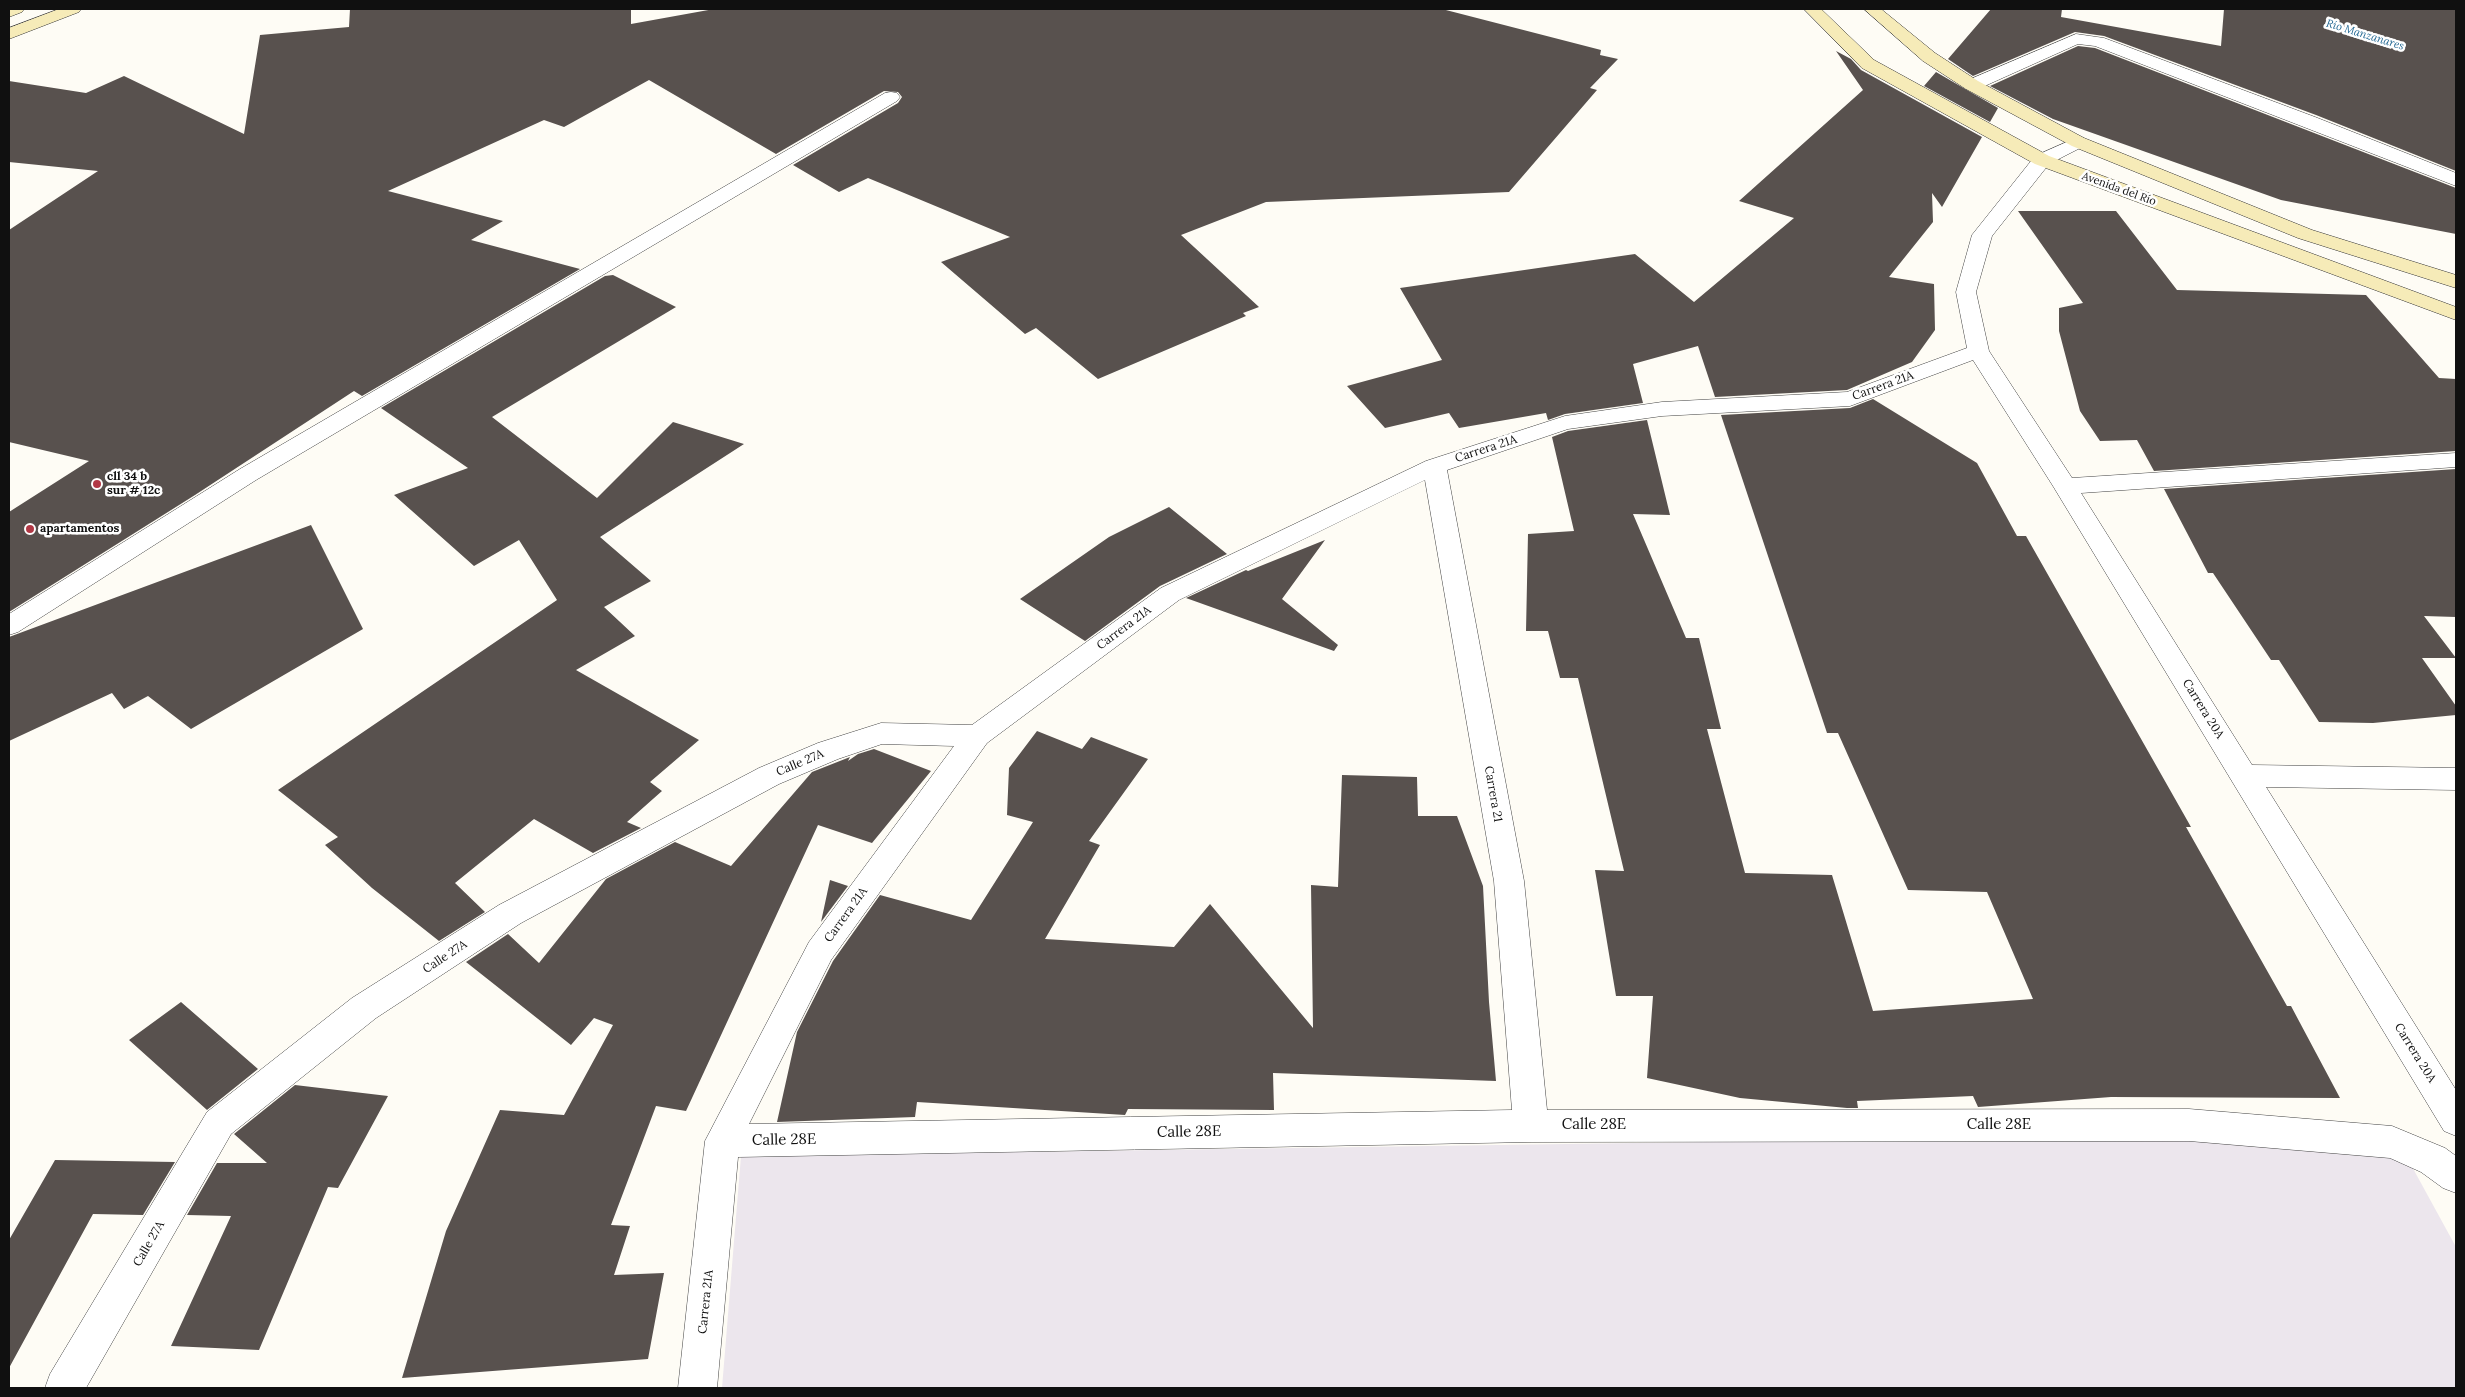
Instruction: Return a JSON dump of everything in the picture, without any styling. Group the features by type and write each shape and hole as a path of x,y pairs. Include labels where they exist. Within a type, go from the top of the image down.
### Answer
{"main road":[{"path":"9,12 16,9"},
{"path":"9,34 73,9"},
{"name":"Avenida del Río","path":"1812,9 1868,64 2042,160 2456,314"},
{"path":"1872,9 1929,57 1972,85 2078,142 2305,234 2456,282"}],"street":[{"path":"1972,85 2076,39 2098,41 2309,121 2456,180"},
{"path":"9,626 135,542 416,374 655,237 891,97"},
{"path":"2042,160 2078,142"},
{"name":"Carrera 20A","path":"2042,160 1982,235 1966,292 1978,351 2065,486 2456,1120"},
{"name":"Carrera 21A","path":"697,1388 722,1141 820,951 977,736 1170,594 1434,466 1565,423 1662,409 1850,399 1978,351"},
{"path":"2065,486 2456,460"},
{"name":"Carrera 21","path":"1434,466 1509,881 1531,1126"},
{"name":"Calle 27A","path":"64,1388 219,1123 364,1008 510,914 769,776 828,751 881,734 977,736"},
{"path":"2245,776 2456,779"},
{"name":"Calle 28E","path":"722,1141 1531,1126 2189,1125 2392,1142 2433,1160 2456,1176"}],"shaded area":[{"path":"2393,1132 2456,1247 2456,1388 722,1388 741,1156"}],"building":[{"path":"350,9 631,9 631,24 714,9 1442,9 1601,50 1600,55 1618,59 1590,88 1597,90 1509,192 1266,202 1181,235 1259,307 1243,313 1246,316 1098,379 1036,328 1025,334 941,262 1010,237 868,178 839,192 793,165 898,103 902,97 898,92 884,91 776,154 649,80 564,127 544,120 388,191 503,221 471,240 580,269 362,396 354,391 195,495 9,612 9,512 89,461 9,442 9,230 98,171 9,162 9,81 86,93 124,76 244,134 260,35 349,27"},
{"path":"1991,9 2062,9 2061,17 2221,46 2224,9 2456,9 2456,171 2316,115 2104,36 2075,32 1973,76 1948,59"},
{"path":"2078,46 2095,48 2456,188 2456,234 2281,200 2053,119 1990,86"},
{"path":"1836,51 1851,59 1861,70 1982,137 1942,207 1932,193 1933,222 1889,277 1934,284 1935,330 1912,362 1847,390 1715,397 1698,346 1633,364 1643,403 1565,414 1548,420 1546,413 1459,428 1449,413 1385,428 1347,386 1442,360 1400,288 1635,254 1694,302 1794,218 1739,201 1863,90"},
{"path":"1936,72 1998,108 1990,122 1924,86"},
{"path":"2018,211 2116,211 2177,290 2366,295 2439,378 2456,379 2456,451 2154,471 2137,440 2100,441 2080,411 2059,331 2059,308 2083,303"},
{"path":"613,275 676,307 492,417 597,498 673,422 744,444 600,537 651,581 604,607 635,636 576,670 699,740 650,782 662,791 627,822 641,828 593,853 534,819 455,883 485,912 439,941 372,888 325,845 338,837 278,790 557,600 519,540 474,566 394,495 468,468 381,408 605,276"},
{"path":"1873,399 1977,463 2017,536 2026,536 2191,827 2186,827 2287,1006 2291,1006 2340,1098 2111,1097 1978,1107 1973,1096 1857,1101 1858,1108 1847,1108 1740,1098 1647,1078 1653,996 1616,996 1595,870 1624,871 1578,678 1560,678 1548,631 1526,631 1528,534 1574,531 1552,437 1568,431 1647,420 1670,515 1633,514 1686,638 1699,638 1721,729 1707,729 1745,873 1832,875 1873,1011 2033,999 1987,892 1908,890 1838,733 1827,733 1721,415 1850,408"},
{"path":"2456,469 2456,617 2424,616 2456,658 2422,658 2456,706 2456,715 2373,723 2319,722 2279,660 2271,660 2213,573 2208,573 2164,489"},
{"path":"1169,507 1227,554 1160,586 1085,641 1020,599 1109,537"},
{"path":"311,525 363,629 191,729 148,696 124,709 112,693 9,741 9,637"},
{"path":"1325,540 1282,599 1338,645 1334,651 1186,598 1246,570 1248,571"},
{"path":"1037,731 1082,749 1091,737 1148,759 1089,841 1100,845 1045,939 1174,947 1210,904 1313,1028 1311,885 1338,887 1342,775 1417,777 1418,816 1457,816 1483,886 1489,1002 1496,1081 1273,1073 1274,1110 1128,1109 1125,1115 917,1102 915,1117 777,1122 797,1032 833,961 880,895 971,920 1033,822 1007,815 1009,768"},
{"path":"874,749 931,771 872,843 818,825 686,1111 656,1106 611,1225 630,1226 614,1275 664,1273 648,1359 402,1378 446,1231 500,1110 564,1115 613,1025 594,1018 571,1045 466,962 508,934 539,963 606,879 675,842 731,866 812,772 850,757 848,761 858,754"},
{"path":"830,880 848,886 821,922"},
{"path":"181,1002 258,1069 207,1110 129,1040"},
{"path":"295,1085 388,1096 338,1188 328,1187 259,1350 171,1346 231,1216 187,1215 217,1163 267,1163 234,1134"},
{"path":"55,1160 175,1162 143,1215 93,1214 9,1368 9,1240"}],"place":[{"name":"cll 34 b sur # 12c","path":"97,484"},
{"name":"apartamentos","path":"30,529"}],"water label":[{"name":"Río Manzanares","path":"2365,35"}]}
